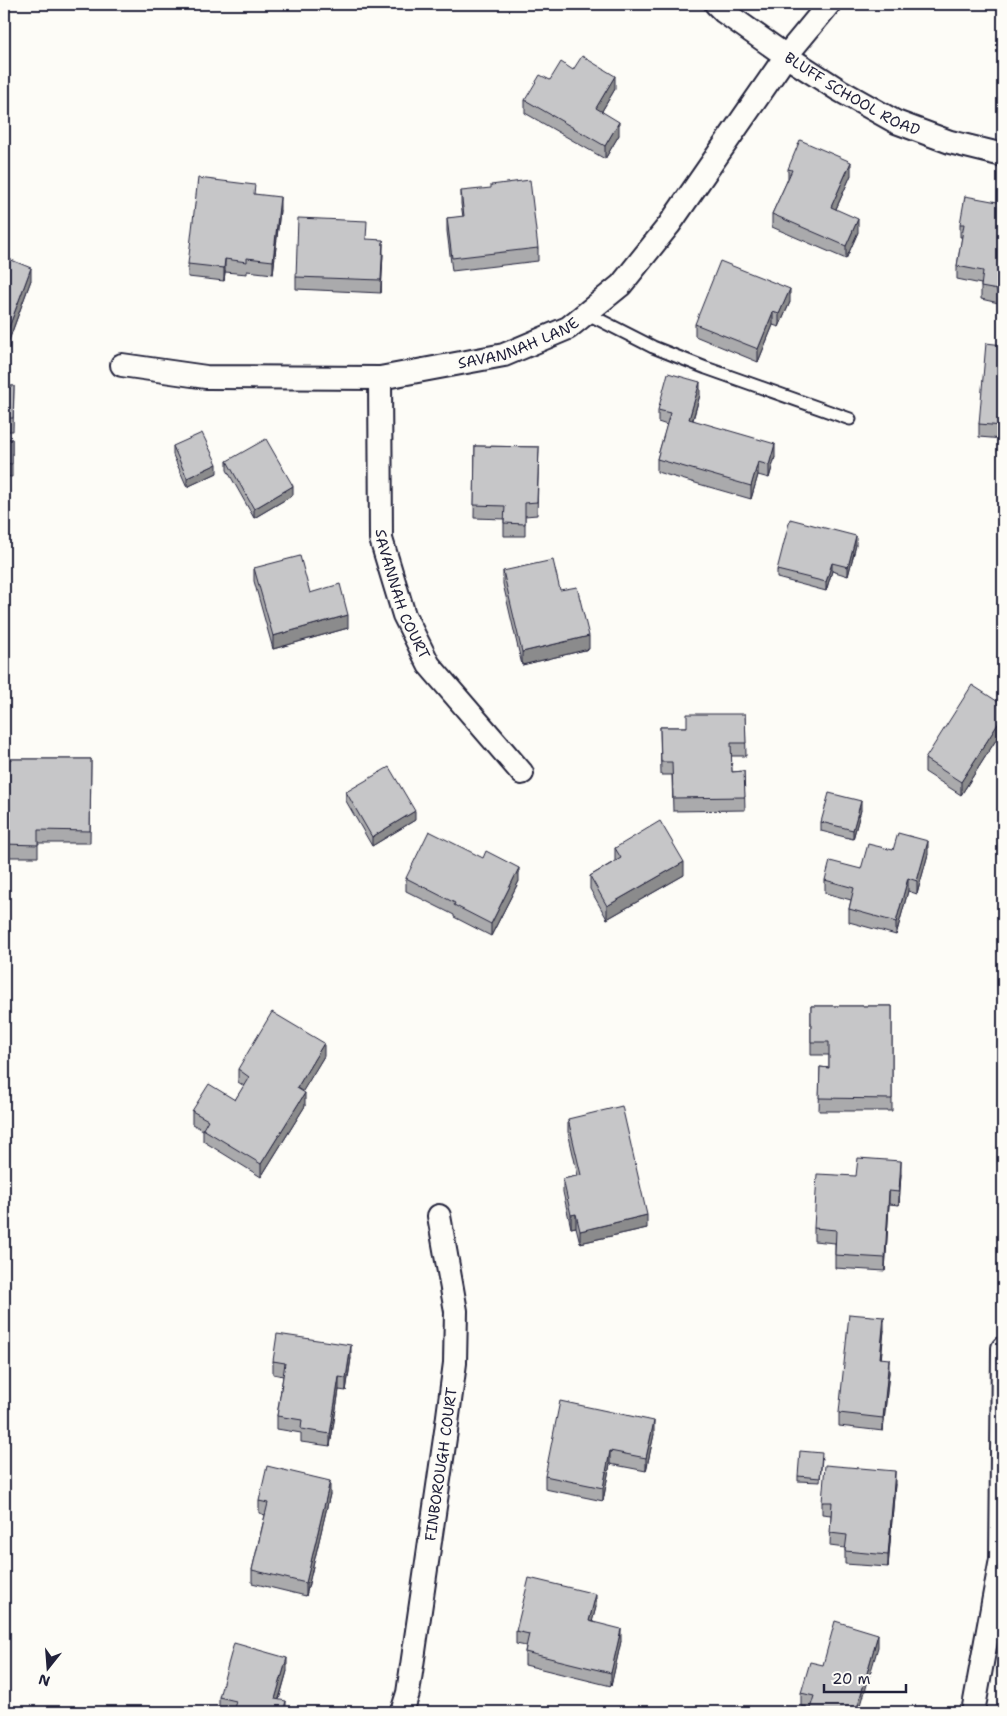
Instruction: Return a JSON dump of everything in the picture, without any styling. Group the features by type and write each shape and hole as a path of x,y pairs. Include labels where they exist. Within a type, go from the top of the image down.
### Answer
{"street":[{"name":"BLUFF SCHOOL ROAD","path":"716,4 724,12 786,56 839,90 896,122 950,142 1003,155"},
{"name":"SAVANNAH LANE","path":"122,365 206,377 380,378 504,355 568,328 621,285 669,225 786,56 829,4"},
{"name":"SAVANNAH COURT","path":"380,378 381,539 404,615 430,665 522,774"},
{"name":"FINBOROUGH COURT","path":"402,1712 408,1694 455,1363 456,1311 438,1216"},
{"path":"973,1712 1000,1559 1003,1348"}],"lane":[{"path":"586,313 662,351 850,419"}],"building":[{"path":"582,56 615,76 596,108 619,122 605,146 525,100 540,75 550,80 561,62 573,70"},
{"path":"800,140 851,162 831,207 858,219 846,246 772,214 792,170 788,169"},
{"path":"198,178 255,185 254,194 280,197 273,261 247,258 247,262 225,259 224,268 188,264"},
{"path":"530,180 538,248 452,258 447,218 464,216 461,191 491,188 491,185"},
{"path":"965,196 1003,203 1003,291 981,287 983,271 957,266 964,224 960,224"},
{"path":"298,218 367,221 366,239 383,240 381,280 296,277"},
{"path":"4,257 31,268 5,338 4,337"},
{"path":"720,261 790,289 779,314 773,312 758,349 695,324"},
{"path":"986,343 1003,345 1003,426 979,424"},
{"path":"668,373 700,382 689,419 775,444 769,465 758,462 751,486 657,459 670,413 658,410"},
{"path":"4,386 14,386 13,418 4,418"},
{"path":"202,433 217,464 187,478 173,446"},
{"path":"4,439 12,439 12,464 4,463"},
{"path":"266,439 293,486 254,509 227,461"},
{"path":"475,446 539,447 537,502 525,503 525,524 504,523 505,506 474,505"},
{"path":"790,519 856,536 848,567 832,563 826,582 777,570"},
{"path":"300,556 310,593 340,584 348,615 273,636 254,568"},
{"path":"553,560 560,590 577,587 589,636 522,652 503,571"},
{"path":"972,685 1003,705 1003,716 961,782 925,759"},
{"path":"687,714 745,714 746,743 731,743 732,772 744,771 745,797 673,798 672,762 661,762 660,727 687,727"},
{"path":"4,759 91,759 90,831 38,830 38,845 4,844"},
{"path":"389,767 415,811 372,837 346,792"},
{"path":"829,793 861,801 853,830 821,822"},
{"path":"660,821 684,862 607,906 590,876 621,858 615,848"},
{"path":"429,831 483,858 486,851 519,868 491,924 406,878"},
{"path":"898,833 928,841 917,881 908,878 896,922 849,909 854,888 825,880 830,861 861,869 868,844 893,850"},
{"path":"811,1006 892,1006 892,1099 819,1098 820,1067 829,1068 829,1042 811,1042"},
{"path":"272,1012 324,1043 297,1088 305,1093 261,1164 203,1129 208,1120 192,1111 209,1084 235,1100 249,1077 238,1069"},
{"path":"622,1106 647,1215 580,1231 576,1214 571,1215 563,1179 581,1175 568,1119"},
{"path":"858,1158 901,1161 899,1192 889,1191 885,1258 835,1255 836,1230 814,1228 817,1174 856,1176"},
{"path":"849,1314 884,1317 880,1358 889,1359 883,1418 839,1413"},
{"path":"277,1334 351,1345 346,1378 339,1377 330,1434 301,1429 302,1420 277,1416 285,1363 273,1361"},
{"path":"560,1401 654,1421 646,1458 610,1451 603,1488 545,1476"},
{"path":"800,1451 822,1453 820,1478 798,1476"},
{"path":"825,1465 895,1471 888,1555 845,1551 847,1535 830,1533 832,1502 822,1502"},
{"path":"267,1466 330,1481 306,1583 252,1570 268,1503 259,1501"},
{"path":"529,1578 596,1594 589,1621 621,1629 611,1673 525,1652 529,1634 516,1631"},
{"path":"835,1621 878,1634 856,1712 809,1712 814,1696 801,1693 810,1662 823,1665"},
{"path":"234,1643 287,1658 275,1699 286,1701 283,1712 233,1712 236,1701 219,1697"}]}
